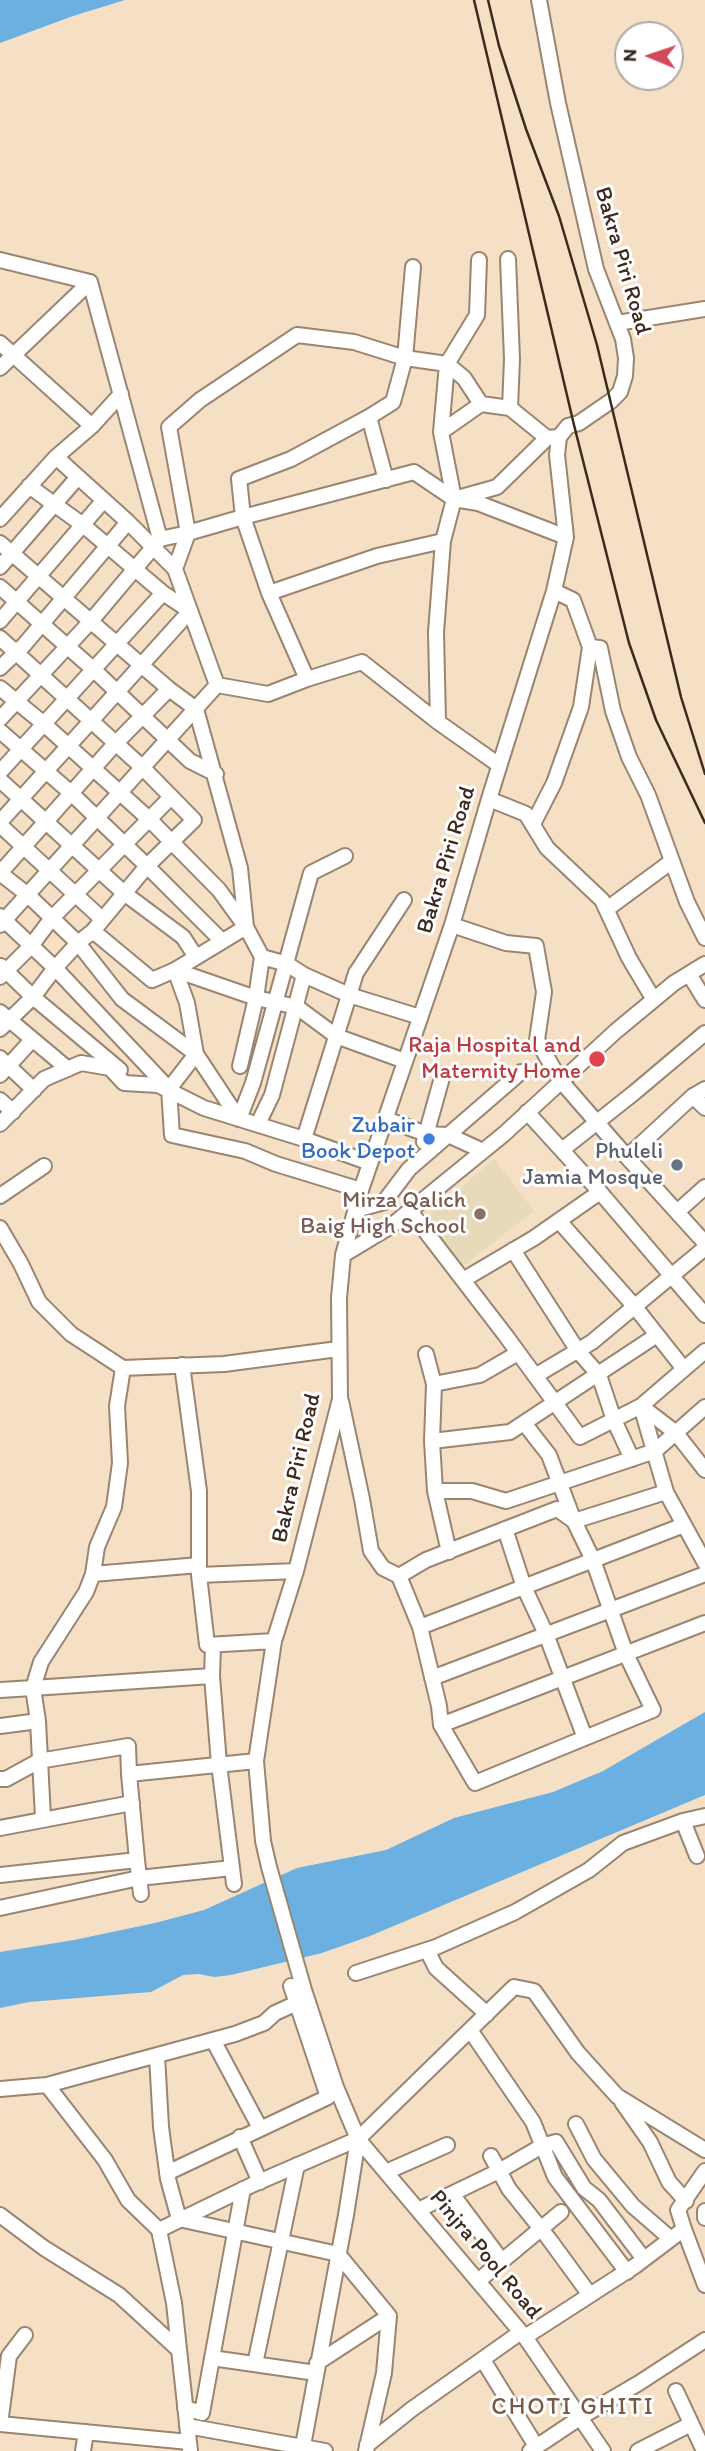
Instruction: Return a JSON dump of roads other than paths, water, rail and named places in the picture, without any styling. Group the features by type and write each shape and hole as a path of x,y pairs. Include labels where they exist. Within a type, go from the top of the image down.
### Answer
{"street":[{"name":"Bakra Piri Road","path":"298,1970 263,1841 256,1761 274,1640 296,1571 340,1399 339,1298 343,1255 361,1190 452,925 488,799 554,591 566,537 553,438 611,401 620,392 625,376 623,339 596,269 558,103 539,0"},
{"path":"508,258 512,359 510,408"},
{"path":"0,260 90,282"},
{"path":"438,722 436,632 443,541 454,499 441,432 447,364 477,315 479,260"},
{"path":"307,679 269,593 243,517 239,479 291,459 369,418 393,402 405,358 413,267"},
{"path":"0,368 90,282"},
{"path":"90,282 121,394 156,542"},
{"path":"617,323 705,309"},
{"path":"175,569 188,533 169,427 200,400 297,335 354,342 405,358 447,364 464,378 481,404"},
{"path":"0,343 92,426"},
{"path":"0,519 56,457 92,426 121,394"},
{"path":"441,432 481,404 510,408 553,438 497,487 454,499"},
{"path":"369,418 386,480"},
{"path":"56,457 128,522 156,542 175,569 217,685"},
{"path":"0,719 91,621 156,542 414,472 454,499 478,503 566,537"},
{"path":"0,566 78,477"},
{"path":"29,486 55,503 163,593 190,611"},
{"path":"0,621 104,500"},
{"path":"0,668 128,522"},
{"path":"269,593 377,556 443,541"},
{"path":"0,543 169,689 196,709 240,867 246,927"},
{"path":"0,587 94,670 190,761 216,774"},
{"path":"533,824 555,783 581,707 590,647 573,600 554,591"},
{"path":"0,772 163,593"},
{"path":"190,611 0,824 75,895 98,925 152,980 175,970 246,927"},
{"path":"0,638 142,767 194,820 55,968 33,997 3,1021 68,1069"},
{"path":"590,647 600,648 613,711 629,757 648,795 687,902 705,938"},
{"path":"217,685 268,694 362,662 438,722 499,765"},
{"path":"217,685 28,895 1,921 55,968 169,1089 173,1135 245,1151 276,1164 361,1190"},
{"path":"0,688 44,724 173,843 219,890 246,927 262,957 256,998 240,1066"},
{"path":"169,689 114,744 0,873 28,895 78,943 122,999 196,1054 239,1119"},
{"path":"0,731 148,866 222,942"},
{"path":"0,780 124,894 183,937 196,957"},
{"path":"137,1084 2,971 30,946 52,918 172,797"},
{"path":"488,799 526,814 547,848 602,900 629,958 654,1000"},
{"path":"239,1119 253,1083 311,873 345,856"},
{"path":"607,909 672,862"},
{"path":"304,1139 356,973 404,900"},
{"path":"452,925 506,943 536,946 544,992 537,1040 560,1080 705,1246 592,1342 535,1376"},
{"path":"262,957 287,964 304,975 349,995 420,1017"},
{"path":"343,1255 391,1226 410,1211 483,1151 560,1080 654,1000 705,964"},
{"path":"175,970 256,998 297,1007 336,1036 405,1061"},
{"path":"169,1089 196,1054 187,1003 175,970"},
{"path":"689,974 705,1000"},
{"path":"258,1124 272,1095 304,975"},
{"path":"562,1150 705,1032"},
{"path":"32,1040 3,1066 34,1090"},
{"path":"0,1124 44,1079 81,1063 110,1068 124,1083 158,1085 204,1108 370,1163"},
{"path":"356,1210 384,1202 418,1160 521,1072"},
{"path":"418,1160 443,1074"},
{"path":"627,1157 699,1092 705,1108"},
{"path":"0,1100 13,1112"},
{"path":"527,1112 600,1192 705,1315"},
{"path":"386,1119 426,1134 448,1135 483,1151"},
{"path":"0,1196 44,1166"},
{"path":"677,1212 705,1187"},
{"path":"463,1279 559,1221 600,1192"},
{"path":"410,1211 580,1437 642,1406 705,1352"},
{"path":"559,1221 635,1307 684,1369"},
{"path":"0,1228 39,1302 71,1334 123,1368 225,1364 338,1349"},
{"path":"513,1250 578,1351 599,1375 614,1420 632,1459"},
{"path":"432,1441 510,1432 657,1335"},
{"path":"434,1384 480,1375 518,1353"},
{"path":"426,1354 434,1384 432,1441 435,1491 449,1552"},
{"path":"182,1366 199,1491 199,1570 207,1645 274,1640"},
{"path":"43,1818 38,1721 33,1688 41,1662 86,1592 93,1574 97,1547 114,1507 120,1463 117,1406 123,1368"},
{"path":"340,1399 371,1551 383,1568 399,1576 420,1627 441,1726 475,1783 653,1710 626,1654 593,1560 574,1521 549,1455 524,1423"},
{"path":"642,1406 676,1433 705,1470"},
{"path":"642,1406 666,1492 705,1563"},
{"path":"435,1491 472,1491 506,1501 654,1451 705,1407"},
{"path":"574,1521 666,1492"},
{"path":"399,1576 426,1560 557,1509 574,1521"},
{"path":"420,1627 684,1525"},
{"path":"505,1529 524,1587 585,1738"},
{"path":"93,1574 199,1570 296,1571"},
{"path":"432,1678 705,1574"},
{"path":"441,1726 705,1623"},
{"path":"213,1645 212,1676 219,1764 234,1884"},
{"path":"0,1690 212,1676"},
{"path":"0,1727 38,1721"},
{"path":"0,1779 6,1779 39,1761 128,1746 141,1894"},
{"path":"129,1774 256,1761"},
{"path":"0,1828 132,1802"},
{"path":"356,1973 427,1950 515,1912 589,1870 623,1843 682,1821 705,1816"},
{"path":"682,1821 697,1856"},
{"path":"0,1875 137,1860"},
{"path":"0,1908 139,1878 232,1868"},
{"path":"427,1950 436,1968 487,2014"},
{"name":"Pinjra Pool Road","path":"298,1970 336,2087 358,2138 523,2334 603,2451"},
{"path":"167,2172 328,2097 291,1986"},
{"path":"159,2230 358,2138 514,1987 534,1991 578,2053 617,2095 650,2142 669,2182 689,2196 705,2199"},
{"path":"0,2089 47,2085 214,2040 264,2023 275,2013 297,2003"},
{"path":"470,2030 533,2122 555,2177 626,2272"},
{"path":"214,2040 260,2128"},
{"path":"156,2056 167,2172 179,2219"},
{"path":"25,2334 6,2348 9,2356 3,2377 0,2424 86,2432 189,2447 174,2303 159,2230 128,2200 105,2160 47,2085"},
{"path":"617,2095 705,2150"},
{"path":"576,2123 594,2159 633,2206 671,2239"},
{"path":"240,2137 260,2182"},
{"path":"302,2448 358,2138"},
{"path":"418,2210 499,2171 542,2146 555,2142 584,2188 599,2200 644,2259"},
{"path":"386,2172 447,2145"},
{"path":"491,2156 509,2189 590,2295"},
{"path":"254,2364 297,2165"},
{"path":"705,2171 678,2210 705,2285"},
{"path":"185,2408 202,2413 243,2189"},
{"path":"452,2194 502,2261"},
{"path":"705,2211 705,2218"},
{"path":"478,2281 561,2212"},
{"path":"0,2215 44,2248 119,2295 179,2350"},
{"path":"179,2219 338,2254 390,2316 384,2372 366,2448"},
{"path":"366,2448 412,2409 483,2360 626,2272 684,2229"},
{"path":"212,2358 316,2368 390,2316"},
{"path":"483,2360 533,2448 705,2340"},
{"path":"676,2391 704,2451"},
{"path":"638,2451 691,2424"},
{"path":"187,2426 325,2451"},
{"path":"83,2451 86,2432"}],"water":[{"path":"0,0 125,0 0,43"},
{"path":"705,1712 705,1795 370,1936 322,1953 231,1975 183,1975 151,1992 29,2002 0,2008 0,1952 155,1923 204,1910 297,1868 386,1850 454,1818 553,1792 603,1771"}],"railway":[{"path":"474,0 574,425 629,643 656,720 705,823"},
{"path":"488,0 499,46 526,129 559,216 597,345 681,697 705,774"}],"place":[{"name":"Raja Hospital and Maternity Home","path":"597,1059"},
{"name":"Zubair Book Depot","path":"429,1139"},
{"name":"Phuleli Jamia Mosque","path":"677,1165"},
{"name":"Mirza Qalich Baig High School","path":"480,1214"}],"district":[{"name":"CHOTI GHITI","path":"573,2408"}]}
